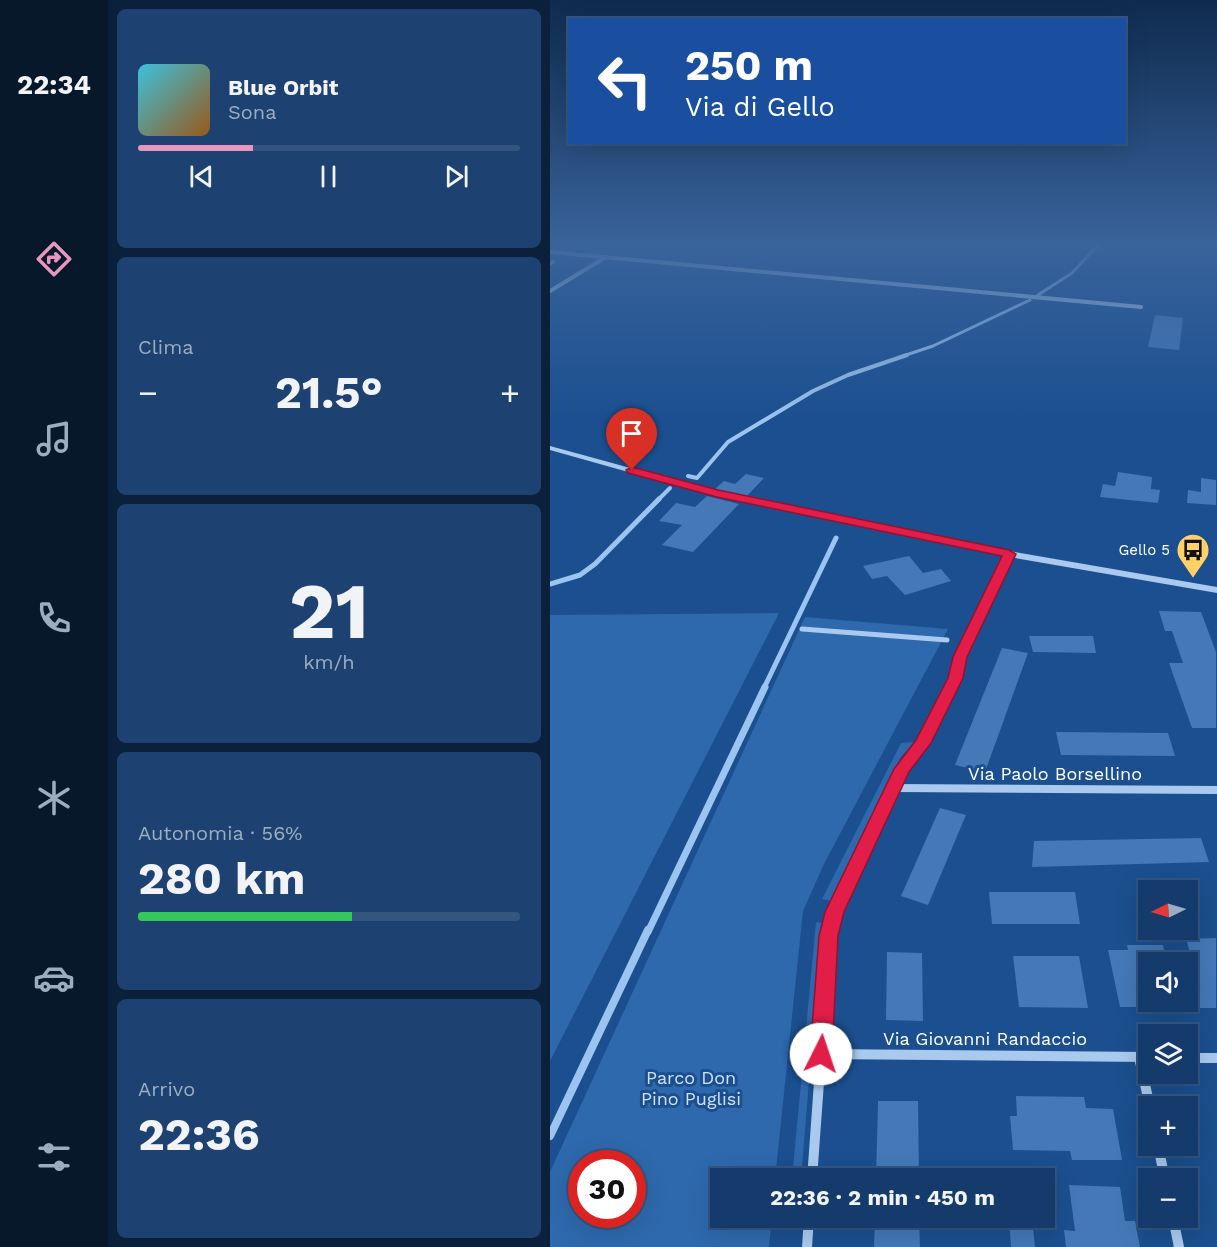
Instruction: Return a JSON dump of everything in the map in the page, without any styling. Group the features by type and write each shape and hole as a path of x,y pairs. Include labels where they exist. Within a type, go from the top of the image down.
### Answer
{"street":[{"path":"1090,302 1141,307"},
{"path":"550,448 717,494 1009,554 1216,590"},
{"path":"813,1168 830,924 892,788 902,769 923,743 955,678 962,651 1009,554"},
{"path":"802,629 947,640"},
{"name":"Via Paolo Borsellino","path":"892,788 1216,790"},
{"name":"Via Giovanni Randaccio","path":"821,1054 1138,1057"},
{"path":"1198,1058 1216,1058"},
{"path":"807,1247 808,1228"},
{"path":"1175,1228 1179,1247"}],"green space":[{"path":"779,613 550,1061 550,615"},
{"name":"Parco Don Pino Puglisi","path":"805,617 948,629 824,864 803,911 776,1168 710,1168 710,1228 771,1228 769,1247 550,1247 550,1172"},
{"path":"914,742 900,758 830,901 822,899 901,743"},
{"path":"816,922 822,923 802,1168 793,1168"}],"building":[{"path":"1155,315 1183,318 1179,350 1148,347"},
{"path":"1118,472 1152,477 1151,489 1160,490 1158,503 1100,497 1103,484 1115,486"},
{"path":"746,474 764,478 747,496 715,489 724,481 735,484"},
{"path":"1201,478 1216,480 1216,505 1187,503 1188,490 1201,492"},
{"path":"707,496 739,504 693,552 662,545 682,525 659,521 676,503 695,507"},
{"path":"909,556 923,573 941,569 951,581 905,595 887,576 872,579 863,566"},
{"path":"1159,611 1201,612 1216,652 1216,728 1192,728 1169,663 1183,663 1172,631 1165,631"},
{"path":"1029,636 1093,636 1096,653 1033,652"},
{"path":"1002,648 1028,653 985,772 955,765"},
{"path":"1056,732 1168,733 1175,756 1061,755"},
{"path":"940,808 966,815 928,905 901,896"},
{"path":"1201,838 1209,862 1032,867 1034,841"},
{"path":"989,892 1075,892 1080,924 992,924"},
{"path":"1216,938 1216,1008 1198,1008 1198,952 1190,952 1186,940"},
{"path":"1127,945 1163,945 1165,952 1138,952 1138,1007 1120,1007 1108,950 1128,950"},
{"path":"887,952 922,953 923,1021 886,1020"},
{"path":"1013,956 1079,956 1088,1008 1019,1007"},
{"path":"1016,1096 1084,1097 1086,1108 1113,1109 1122,1160 1072,1160 1070,1151 1013,1150 1010,1116 1017,1116"},
{"path":"878,1101 918,1101 919,1168 876,1168"},
{"path":"1069,1185 1120,1187 1125,1221 1135,1221 1140,1247 1066,1247 1064,1230 1075,1231"},
{"path":"875,1228 919,1228 920,1247 874,1247"},
{"path":"1010,1228 1033,1228 1035,1247 1011,1247"}],"waterway":[{"path":"903,356 933,346 1025,302"},
{"path":"688,476 697,478 728,442 813,391 848,375 907,355"},
{"path":"659,499 670,488"},
{"path":"550,584 580,575 595,564 659,499"},
{"path":"764,688 836,538"},
{"path":"648,932 765,687"},
{"path":"550,1136 648,930"}],"place":[{"name":"Gello 5","path":"1193,579"}],"route":[{"path":"632,470 717,494 1009,554 965,645 955,678 923,743 902,769 892,788 830,924 821,1054"}]}
